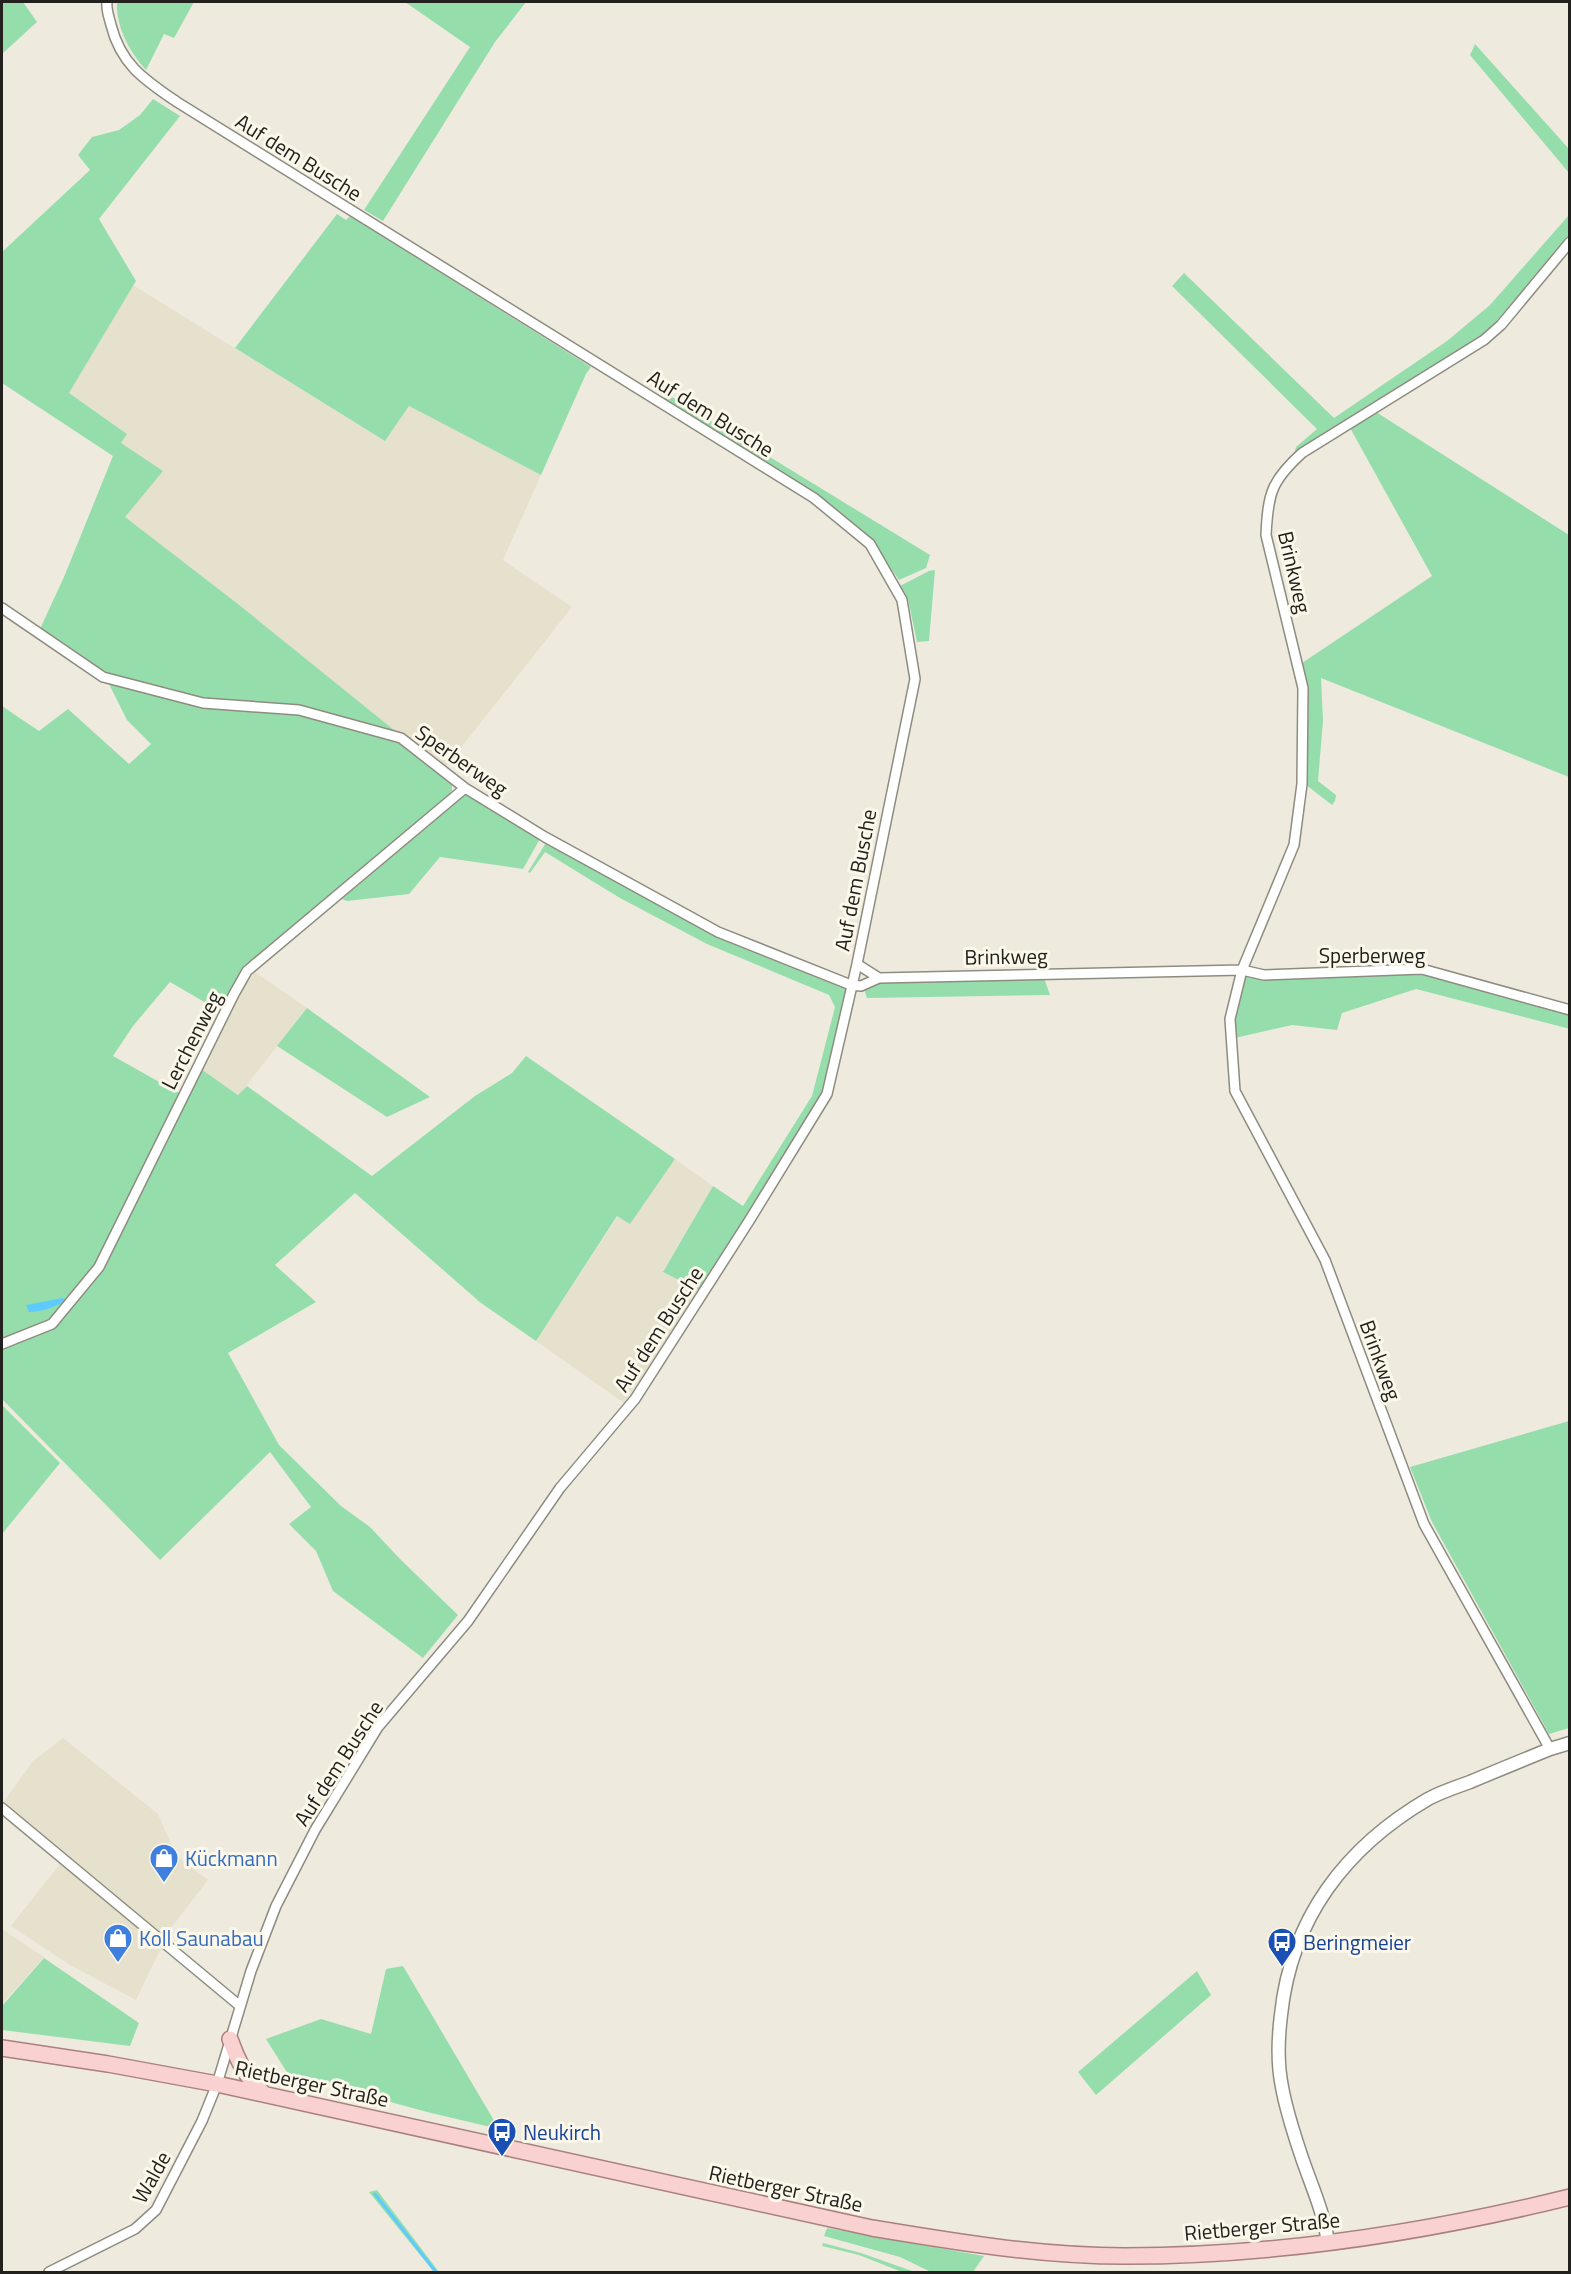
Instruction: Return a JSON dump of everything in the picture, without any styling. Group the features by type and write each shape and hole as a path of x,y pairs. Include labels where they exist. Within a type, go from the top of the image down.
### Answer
{"main road":[{"path":"230,2039 239,2064 264,2094"},
{"name":"Rietberger Straße","path":"2,2048 217,2084 805,2214 945,2240 1032,2250 1123,2256 1225,2253 1328,2243 1470,2219 1569,2197"}],"street":[{"name":"Auf dem Busche","path":"107,2 106,8 121,52 139,75 158,89 814,498 870,544 902,600 915,679 857,964 827,1094 635,1399 560,1488 468,1621 378,1727 315,1830 276,1906 240,2006 217,2084"},
{"name":"Brinkweg","path":"1550,1749 1424,1524 1325,1260 1235,1091 1230,1019 1242,970 1294,845 1302,784 1303,688 1266,535 1271,491 1283,470 1302,453 1484,340 1501,325 1569,242"},
{"name":"Sperberweg","path":"2,608 103,677 203,703 299,710 400,738 465,788 545,837 718,932 851,985"},
{"name":"Lerchenweg","path":"2,1344 51,1324 99,1267 247,972 465,788"},
{"path":"857,964 879,978"},
{"name":"Sperberweg","path":"1242,970 1264,975 1422,969 1569,1010"},
{"name":"Brinkweg","path":"851,985 861,986 879,978 1242,970"},
{"path":"1328,2243 1316,2196 1300,2153 1281,2085 1278,2044 1284,1989 1300,1937 1318,1902 1335,1877 1376,1834 1431,1798 1569,1743"},
{"path":"2,1808 240,2006"},
{"name":"Walde","path":"50,2272 128,2234 150,2217 156,2210 202,2121 217,2084"}],"shaded area":[{"path":"133,285 385,441 409,406 541,475 503,560 572,607 445,768 124,517 120,442 127,434 69,393"},
{"path":"255,972 307,1008 239,1095 201,1069 237,996"},
{"path":"675,1159 713,1186 663,1271 701,1291 624,1403 536,1341 618,1216 630,1223"},
{"path":"63,1738 158,1814 176,1855 208,1880 171,1928 136,2000 70,1965 11,1926 66,1856 2,1804 33,1761"},
{"path":"2,1929 44,1957 2,2004"}],"green space":[{"path":"2,2 23,2 37,22 2,54"},
{"path":"117,2 194,2 174,38 164,34 146,70 134,55 121,29"},
{"path":"405,2 526,2 495,42 383,221 364,210 470,47"},
{"path":"1475,44 1569,149 1569,173 1470,55"},
{"path":"153,99 180,116 99,219 136,281 69,393 127,434 121,443 163,471 125,517 238,604 399,734 398,739 452,785 452,793 335,894 245,966 218,1010 170,982 133,1026 113,1056 179,1093 145,1167 154,1166 201,1069 238,1095 247,1086 372,1176 475,1096 512,1073 526,1056 675,1159 630,1224 617,1216 536,1341 481,1303 355,1193 275,1265 316,1302 228,1353 279,1445 341,1506 370,1527 458,1615 423,1658 333,1591 316,1551 289,1524 311,1507 270,1452 160,1560 2,1399 2,706 39,731 68,709 129,764 151,744 127,720 103,672 39,631 64,577 113,456 2,383 2,252 90,170 78,155 92,137 119,130 140,115"},
{"path":"337,214 346,220 350,216 591,367 541,475 409,406 385,441 235,348"},
{"path":"1569,215 1569,235 1489,330 1302,453 1294,454 1296,447 1317,429 1172,286 1184,273 1334,418 1447,341 1490,305"},
{"path":"667,394 930,555 926,568 899,580 872,542 818,495 664,399"},
{"path":"1376,412 1569,535 1569,777 1321,678 1323,721 1318,781 1336,795 1335,801 1332,805 1305,784 1308,705 1302,663 1432,576 1349,426"},
{"path":"935,570 929,641 917,642 908,599 900,586"},
{"path":"467,793 541,837 523,869 440,857 409,894 347,901 342,899"},
{"path":"547,841 623,885 846,987 822,1095 701,1291 663,1272 713,1186 743,1206 812,1096 835,1007 829,995 707,944 620,898 545,852 530,873 528,872"},
{"path":"1423,972 1569,1014 1570,1029 1416,989 1342,1013 1337,1030 1292,1025 1235,1038 1234,1019 1245,977 1264,979"},
{"path":"1044,978 1050,995 867,998 864,989 879,983"},
{"path":"307,1008 430,1097 387,1117 277,1046"},
{"path":"2,1405 60,1463 2,1534"},
{"path":"1569,1421 1569,1728 1549,1734 1432,1522 1410,1467"},
{"path":"44,1958 139,2023 130,2046 2,2030 2,2006"},
{"path":"403,1966 499,2129 288,2074 266,2039 321,2019 371,2034 386,1969"},
{"path":"1197,1971 1211,1995 1096,2095 1078,2072"},
{"path":"377,2190 439,2272 434,2272 369,2192"},
{"path":"827,2228 984,2256 973,2272 931,2272 900,2257 824,2236"},
{"path":"823,2243 861,2253 915,2272 902,2272 859,2255 822,2246"}],"water":[{"path":"62,1298 67,1300 39,1311 29,1312 26,1305"}],"waterway":[{"path":"375,2194 436,2272"}],"place":[{"name":"Kückmann","path":"164,1884"},
{"name":"Koll Saunabau","path":"118,1964"},
{"name":"Beringmeier","path":"1282,1968"},
{"name":"Neukirch","path":"502,2158"}]}
